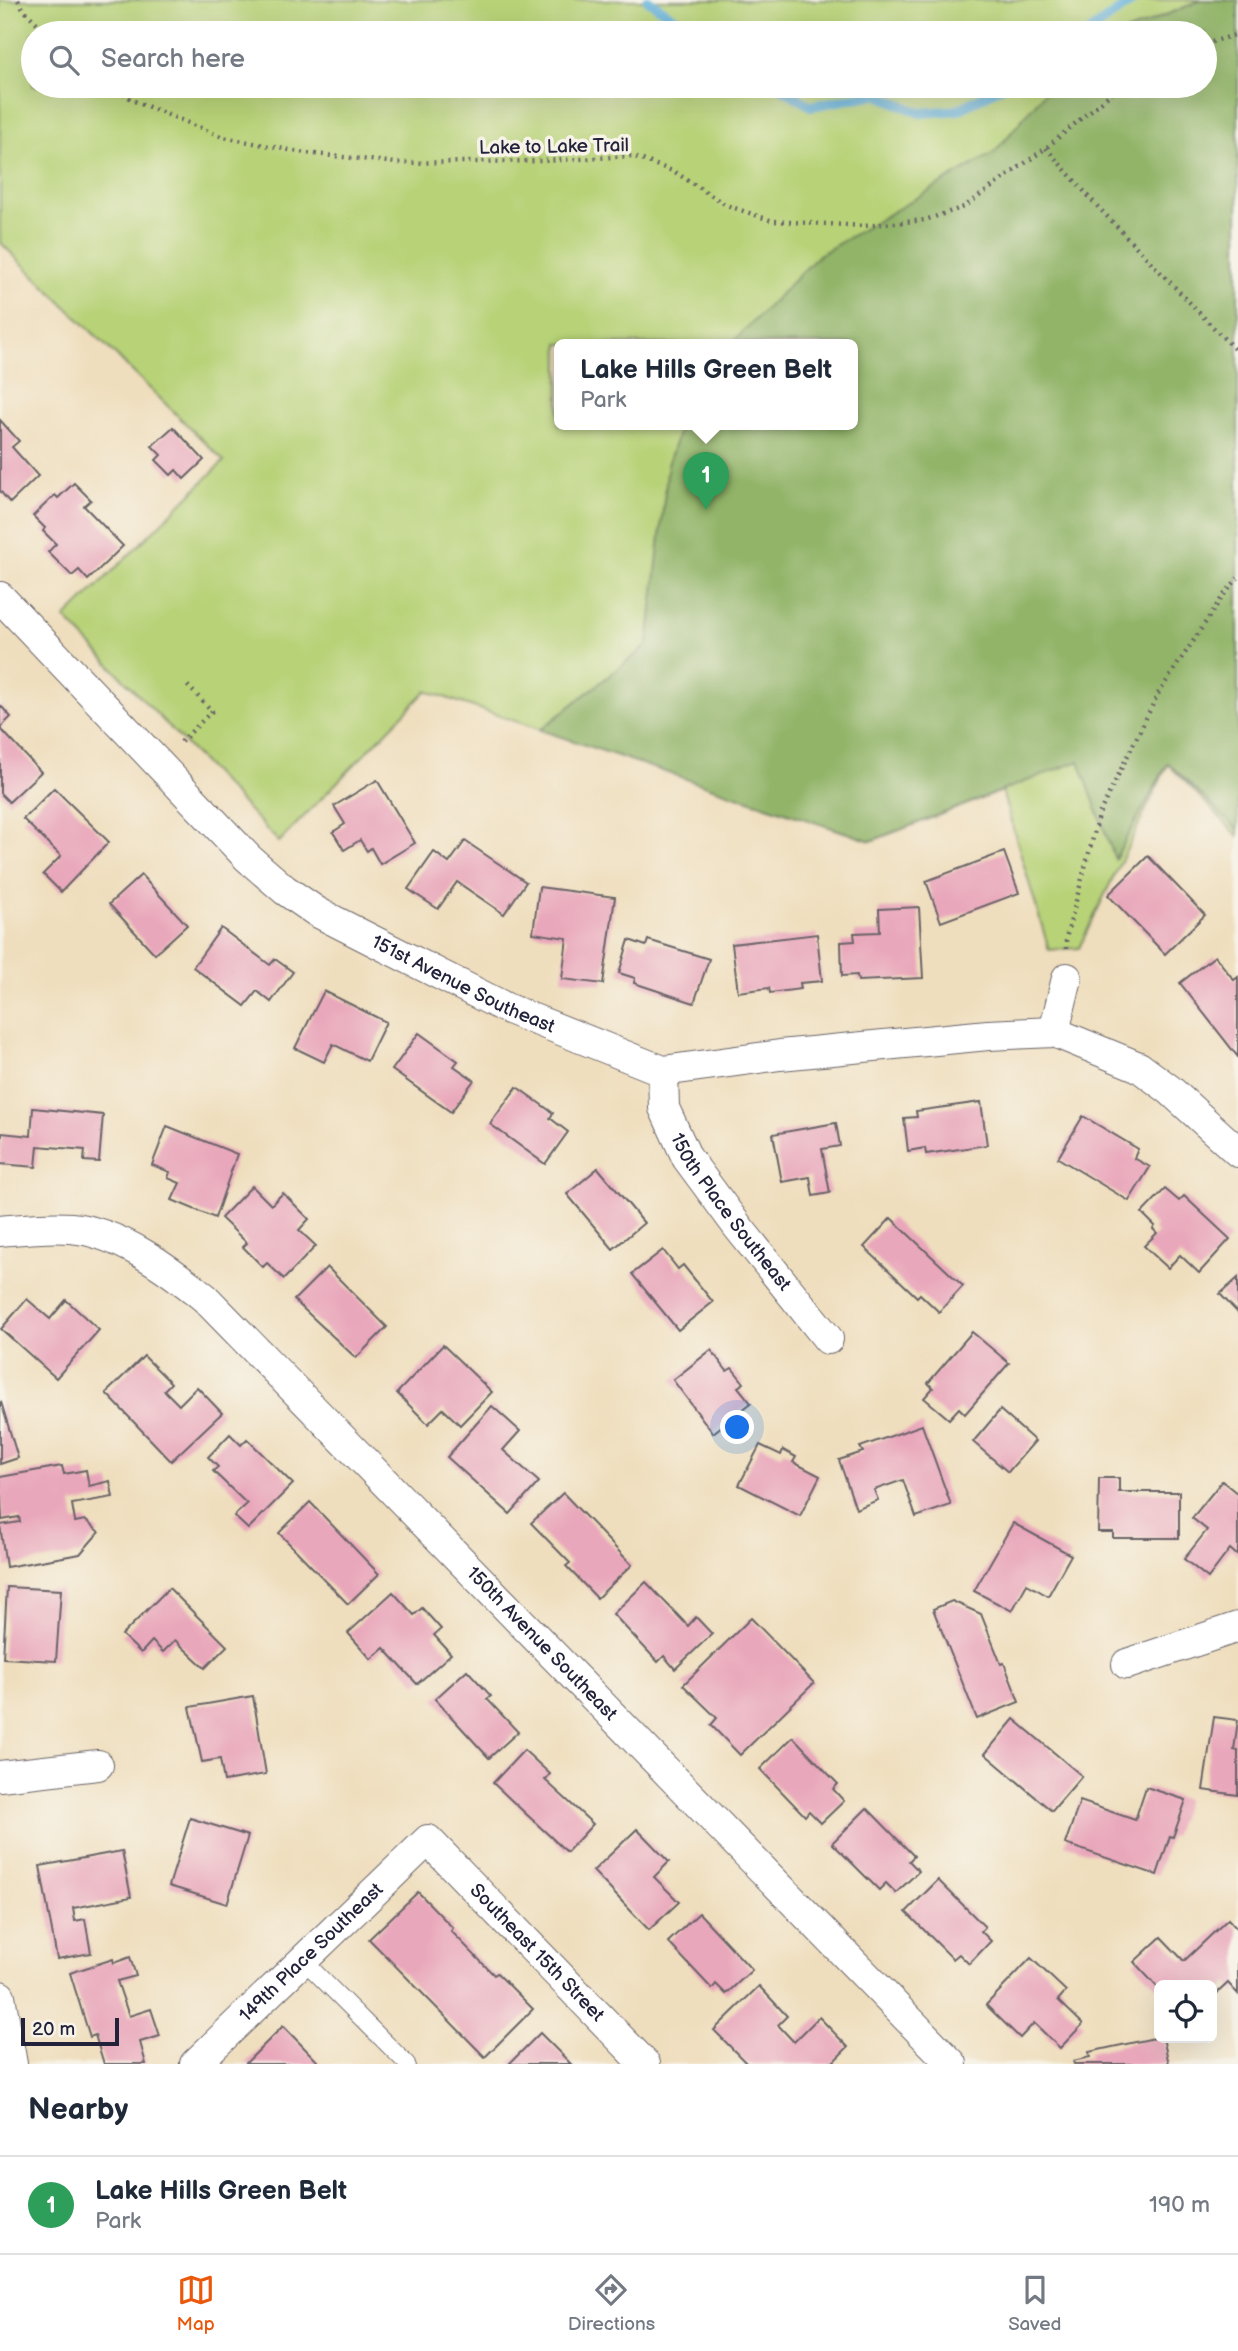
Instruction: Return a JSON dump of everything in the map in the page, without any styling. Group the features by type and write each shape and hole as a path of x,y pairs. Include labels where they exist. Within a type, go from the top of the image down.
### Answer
{"street":[{"name":"151st Avenue Southeast","path":"0,597 248,858 285,890 317,912 506,1008 663,1071 780,1055 988,1035 1055,1032 1139,1067 1170,1090 1238,1152"},
{"path":"1055,1032 1066,978"},
{"name":"150th Place Southeast","path":"663,1071 664,1108 687,1158 738,1227 828,1339"},
{"name":"150th Avenue Southeast","path":"0,1231 73,1228 117,1241 168,1268 205,1298 952,2064"},
{"path":"1127,1664 1238,1627"},
{"path":"0,1776 98,1765"},
{"name":"149th Place Southeast","path":"195,2064 428,1840"},
{"name":"Southeast 15th Street","path":"428,1840 645,2064"},
{"path":"0,1996 12,2064"}],"lane":[{"path":"303,1960 407,2064"}],"path":[{"path":"18,0 35,21"},
{"path":"1217,40 1238,34"},
{"name":"Lake to Lake Trail","path":"129,98 223,137 306,153 397,163 543,161 632,156 675,172 726,205 773,221 827,226 864,226 925,220 964,207 1046,148 1106,98"},
{"path":"1046,148 1097,207 1238,353"},
{"path":"1066,978 1066,938 1100,812 1158,694 1223,596 1238,578"},
{"path":"158,765 212,711 185,683"}],"green space":[{"path":"0,0 1238,0 1238,836 1168,764 1079,948 1049,950 1002,791 871,841 426,691 279,842 65,618 224,461 0,242"},
{"path":"1201,0 1238,0 1238,830 1168,763 1115,859 1079,761 871,841 540,730 648,645 668,464 679,430 858,430 858,339 736,339 819,255 995,152 1040,98 1217,98 1217,21 1152,21"}],"building":[{"path":"0,420 19,441 12,447 38,476 10,503 0,491"},
{"path":"173,427 204,460 184,479 176,470 171,475 156,460 161,455 152,446"},
{"path":"74,483 91,500 84,506 123,546 88,580 79,570 72,576 48,552 56,544 33,516 55,495 58,498"},
{"path":"0,705 11,717 0,728"},
{"path":"0,728 41,772 9,802 0,793"},
{"path":"377,780 415,843 380,864 371,848 367,851 360,840 344,850 333,832 345,824 334,806"},
{"path":"54,788 109,842 61,892 43,874 61,856 23,819"},
{"path":"465,841 526,882 504,914 457,882 438,909 408,889 434,852 449,863"},
{"path":"1004,852 1019,893 941,922 926,881"},
{"path":"1148,856 1205,915 1165,954 1108,895"},
{"path":"141,875 187,925 155,954 109,904"},
{"path":"539,887 615,897 603,984 562,979 567,938 533,933"},
{"path":"919,907 923,978 858,981 857,975 842,976 841,942 855,941 854,933 880,932 879,909"},
{"path":"221,928 270,965 275,959 293,972 271,1002 257,991 245,1006 193,967"},
{"path":"817,934 822,981 800,983 801,989 770,993 769,988 738,992 732,944"},
{"path":"629,940 646,946 648,940 709,959 694,1003 634,983 635,978 619,973"},
{"path":"1215,956 1234,980 1238,977 1238,1057 1180,983"},
{"path":"324,991 386,1022 367,1061 333,1044 324,1062 295,1048"},
{"path":"419,1033 458,1061 454,1066 474,1080 451,1112 392,1070"},
{"path":"517,1087 553,1113 550,1118 568,1132 545,1164 490,1124"},
{"path":"981,1102 987,1145 926,1154 925,1148 908,1151 904,1118 917,1117 916,1111"},
{"path":"33,1108 103,1115 99,1162 84,1161 85,1150 38,1146 36,1167 0,1164 2,1133 31,1136"},
{"path":"1083,1116 1138,1149 1134,1158 1150,1167 1129,1201 1058,1158"},
{"path":"836,1123 840,1146 822,1149 830,1193 813,1196 810,1177 782,1182 773,1134"},
{"path":"167,1126 237,1154 215,1218 172,1200 180,1183 168,1178 170,1172 152,1165"},
{"path":"598,1168 644,1223 613,1249 567,1194"},
{"path":"252,1186 271,1205 283,1193 309,1219 299,1230 316,1246 284,1279 267,1263 263,1267 243,1247 247,1243 221,1218"},
{"path":"1165,1189 1179,1201 1184,1196 1230,1239 1199,1273 1180,1255 1168,1268 1144,1246 1157,1233 1153,1229 1155,1226 1142,1213"},
{"path":"891,1218 963,1286 939,1312 920,1294 917,1297 864,1247"},
{"path":"663,1250 678,1269 683,1265 713,1302 678,1330 632,1274"},
{"path":"327,1267 387,1327 356,1358 294,1300"},
{"path":"1238,1278 1238,1313 1220,1294"},
{"path":"27,1299 50,1319 66,1300 99,1330 56,1378 1,1329"},
{"path":"972,1332 1009,1363 965,1414 959,1408 949,1419 924,1398 933,1388 928,1383"},
{"path":"443,1345 492,1392 460,1425 443,1409 428,1424 397,1393"},
{"path":"711,1350 727,1371 732,1368 744,1383 738,1387 751,1403 713,1433 673,1380"},
{"path":"144,1356 171,1383 164,1390 179,1405 197,1387 222,1413 171,1461 106,1393"},
{"path":"0,1403 18,1458 0,1464"},
{"path":"492,1406 520,1431 503,1450 539,1482 510,1514 447,1457"},
{"path":"1000,1410 1035,1441 1008,1472 973,1442"},
{"path":"922,1425 951,1505 916,1517 903,1480 874,1490 878,1500 856,1509 839,1460 863,1452 860,1447"},
{"path":"230,1434 241,1445 247,1439 293,1484 248,1529 234,1516 247,1504 213,1471 218,1467 208,1457"},
{"path":"760,1445 781,1455 783,1450 796,1457 793,1462 820,1476 800,1516 739,1485"},
{"path":"62,1466 64,1474 86,1470 89,1486 110,1481 113,1497 72,1504 75,1522 85,1520 99,1532 80,1554 6,1567 0,1525 20,1522 19,1517 2,1520 0,1477"},
{"path":"1099,1478 1119,1478 1119,1492 1179,1492 1179,1538 1113,1538 1113,1532 1098,1532"},
{"path":"1222,1481 1238,1494 1238,1556 1230,1549 1208,1578 1184,1559 1207,1530 1192,1518"},
{"path":"563,1493 632,1565 597,1598 566,1566 570,1563 531,1523"},
{"path":"310,1502 379,1574 348,1604 279,1533"},
{"path":"1013,1523 1071,1555 1048,1596 1027,1584 1012,1611 974,1591"},
{"path":"646,1582 688,1626 696,1617 712,1634 675,1669 664,1656 658,1662 613,1614"},
{"path":"7,1587 61,1590 56,1661 3,1658"},
{"path":"169,1588 227,1646 205,1668 175,1640 163,1652 152,1641 141,1653 122,1635"},
{"path":"393,1592 414,1615 422,1608 441,1629 434,1635 451,1654 417,1684 384,1648 371,1659 348,1633"},
{"path":"952,1601 981,1614 1019,1702 977,1719 933,1609"},
{"path":"751,1618 814,1683 740,1755 711,1725 717,1718 683,1685"},
{"path":"467,1670 491,1696 487,1699 518,1732 489,1758 435,1699"},
{"path":"253,1696 266,1774 224,1781 220,1759 202,1762 190,1707"},
{"path":"1214,1717 1238,1720 1234,1750 1238,1751 1238,1795 1203,1790"},
{"path":"1014,1719 1082,1776 1052,1811 985,1754"},
{"path":"793,1737 838,1784 833,1789 844,1801 821,1823 809,1811 805,1816 760,1769"},
{"path":"524,1750 550,1774 545,1780 593,1824 567,1852 493,1783"},
{"path":"1146,1787 1186,1800 1157,1875 1065,1844 1080,1801 1135,1820"},
{"path":"867,1808 914,1856 909,1861 919,1871 896,1893 886,1883 879,1890 832,1843"},
{"path":"190,1818 248,1836 227,1904 169,1886"},
{"path":"637,1829 669,1862 654,1877 679,1902 649,1930 593,1871"},
{"path":"122,1851 131,1897 73,1908 75,1921 85,1919 91,1953 57,1959 40,1866"},
{"path":"938,1880 985,1927 981,1931 991,1941 969,1964 959,1954 953,1959 906,1912"},
{"path":"418,1892 494,1975 497,1973 533,2009 485,2057 369,1939"},
{"path":"699,1913 752,1970 726,1994 716,1984 712,1989 668,1942"},
{"path":"1228,1919 1238,1930 1238,1994 1228,1983 1217,1993 1217,1980 1154,1980 1154,1984 1134,1962 1161,1937 1184,1961"},
{"path":"130,1957 136,1976 117,1981 129,2016 151,2009 160,2036 140,2042 146,2064 104,2064 95,2035 90,2037 70,1973 113,1959 114,1963"},
{"path":"1031,1958 1066,1991 1058,2000 1083,2024 1060,2048 1034,2023 1020,2038 986,2005"},
{"path":"759,1986 787,2016 778,2025 794,2042 819,2017 848,2047 831,2064 747,2064 714,2030"},
{"path":"283,2026 320,2064 245,2064"},
{"path":"540,2033 571,2064 509,2064"},
{"path":"1154,2038 1154,2043 1164,2043 1169,2064 1074,2064 1073,2061 1090,2057 1089,2052"}],"waterway":[{"path":"648,0 679,21"},
{"path":"1105,21 1134,0"},
{"path":"798,98 811,106 854,98"},
{"path":"885,98 920,113 958,110 980,98"}],"place":[{"name":"Lake Hills Green Belt","path":"706,510"}]}
